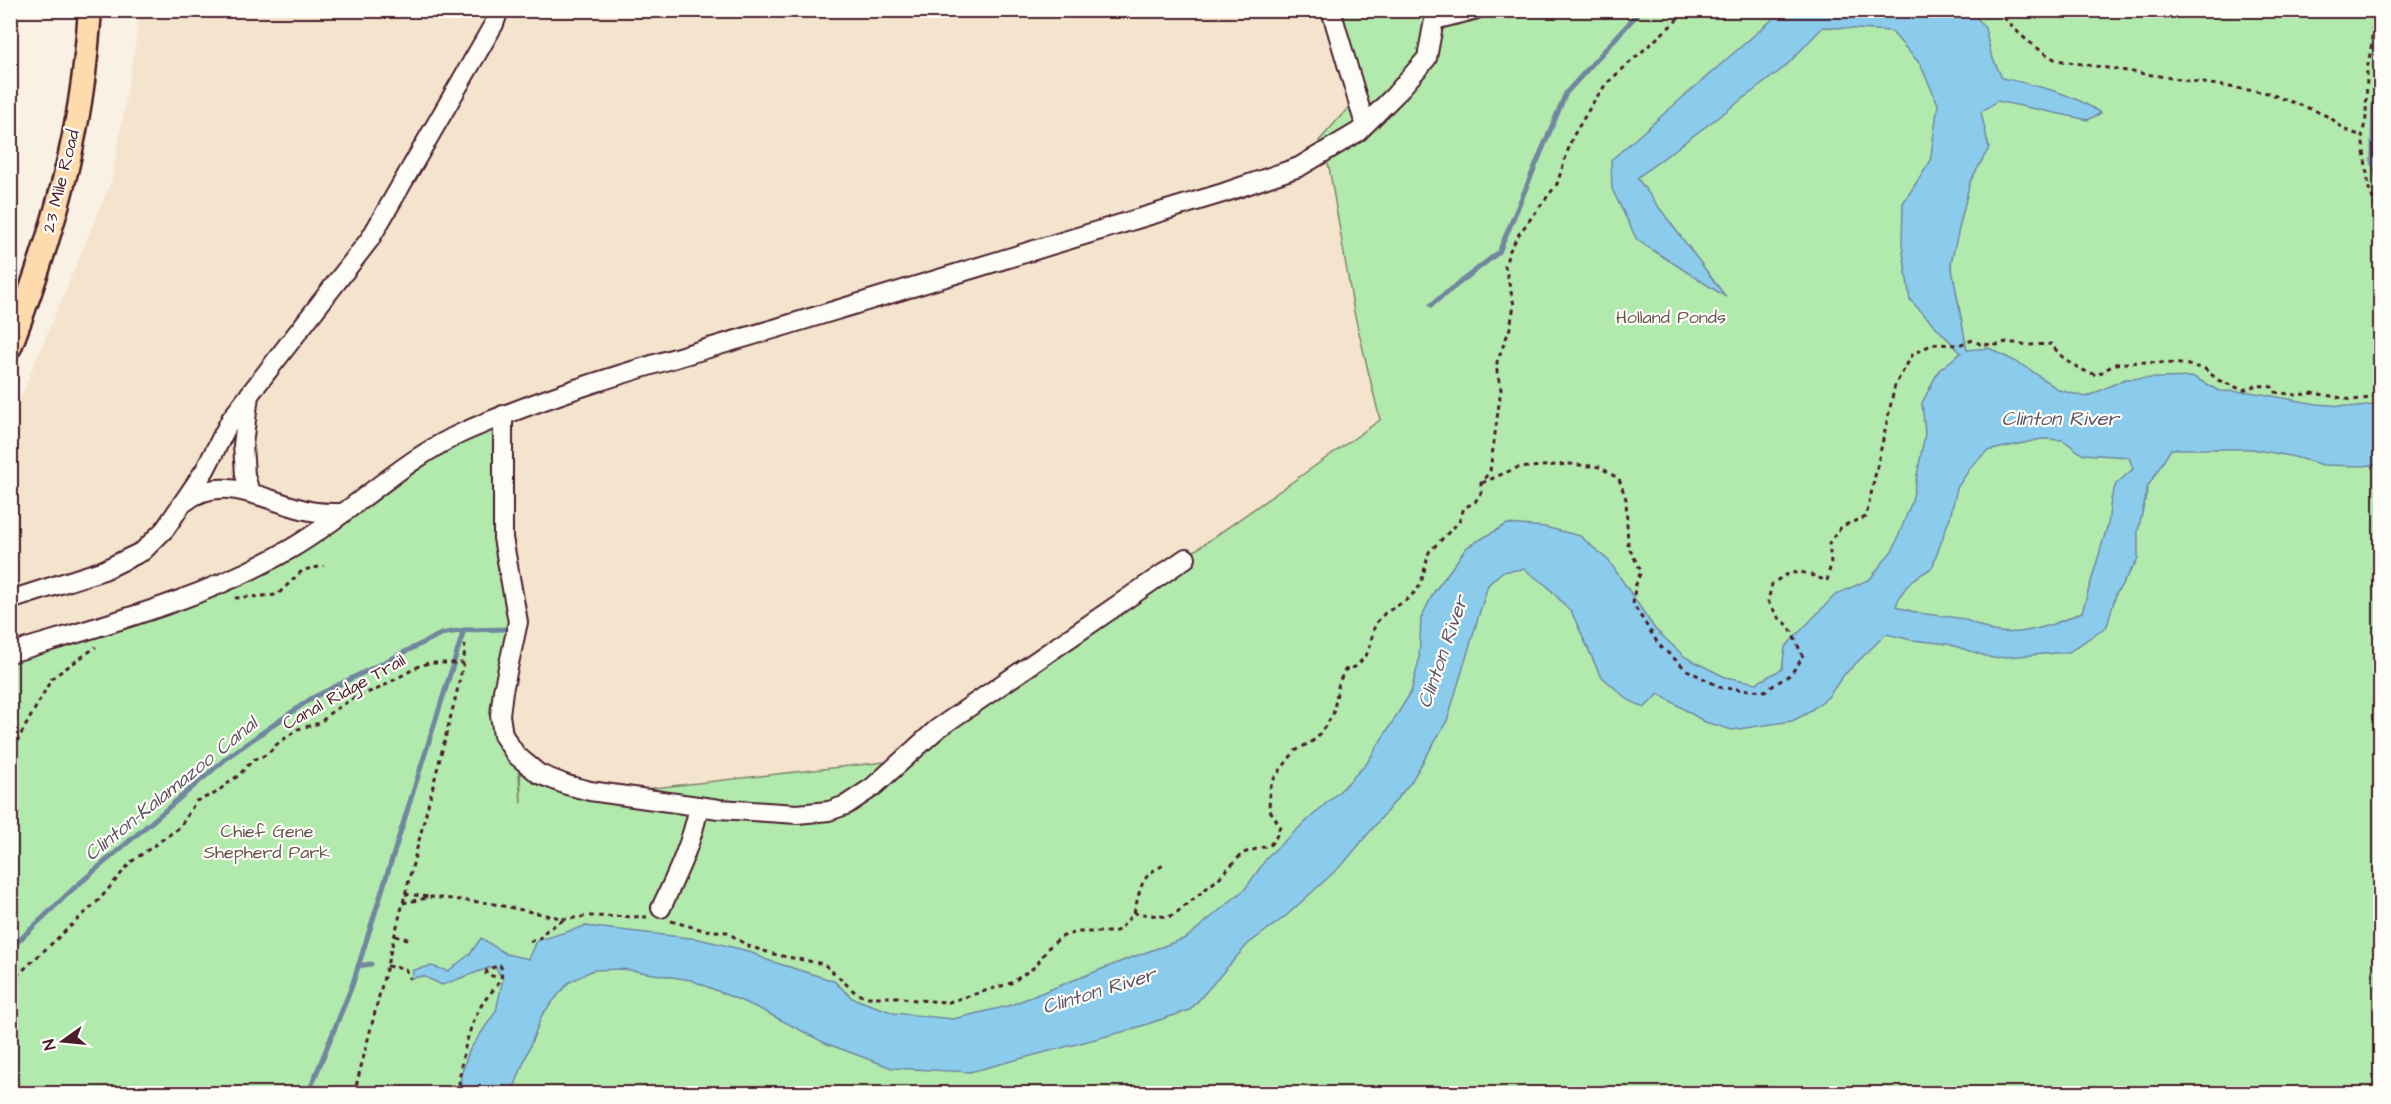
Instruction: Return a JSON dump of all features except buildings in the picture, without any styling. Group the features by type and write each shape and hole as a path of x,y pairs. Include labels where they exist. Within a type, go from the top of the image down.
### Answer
{"main road":[{"name":"23 Mile Road","path":"10,346 36,279 64,180 82,88 90,10"}],"lane":[{"path":"10,600 104,570 143,552 165,529 205,470 231,419 370,239 494,24 499,10"},
{"path":"1331,10 1365,125"},
{"path":"10,653 179,602 249,572 296,546 422,456 462,432 534,403 672,359 1222,194 1299,167 1358,132 1395,95 1427,57 1432,14 1474,10"},
{"path":"249,395 243,446 245,476 249,493"},
{"path":"503,416 503,538 518,622 503,691 500,715 503,735 516,755 539,774 567,785 699,806 797,814 829,811 846,805 873,787 937,729 1186,558"},
{"path":"181,505 197,492 236,488 311,512 343,513"},
{"path":"661,915 694,833 699,806"}],"path":[{"path":"1134,913 1169,917 1175,914 1218,879 1243,853 1270,846 1276,837 1280,826 1269,809 1268,802 1275,777 1295,751 1316,739 1333,715 1339,682 1345,670 1355,667 1366,656 1371,646 1375,624 1385,613 1406,601 1417,590 1429,552 1459,522 1464,508 1475,502 1480,493 1481,483 1490,471 1501,389 1497,362 1510,328 1514,306 1505,266 1509,252 1519,234 1557,184 1572,138 1606,84 1676,21 1681,10"},
{"path":"1998,10 2017,33 2036,49 2056,60 2268,93 2316,111 2331,118 2345,130 2362,136"},
{"path":"2379,10 2373,22 2367,69 2366,118 2362,136 2369,189 2380,216"},
{"path":"1481,483 1516,468 1570,464 1600,467 1619,479 1626,499 1628,546 1641,571 1635,586 1633,604 1659,645 1687,670 1722,688 1765,691 1791,674 1803,657 1789,626 1778,616 1768,601 1772,584 1788,572 1807,573 1827,581 1832,563 1829,543 1842,526 1866,517 1895,386 1913,354 1933,344 1958,345 1973,340 1980,344 1997,345 2006,342 2030,345 2052,344 2064,360 2076,364 2085,372 2097,375 2115,364 2141,362 2184,364 2205,369 2218,380 2243,390 2264,385 2271,387 2274,393 2286,395 2314,393 2353,400 2380,397"},
{"path":"227,600 277,595 303,570 324,566"},
{"path":"10,759 15,745 52,678 101,642"},
{"path":"354,1094 464,663 465,643"},
{"name":"Canal Ridge Trail","path":"10,982 99,900 131,862 180,827 196,801 214,794 239,775 253,760 268,754 298,729 320,723 350,700 378,689 419,666 429,663 464,663"},
{"path":"405,894 489,903 565,919 590,916 661,915 703,930 727,932 748,946 777,955 824,964 857,994 866,997 898,997 949,1002 1011,982 1036,966 1048,948 1061,937 1077,932 1119,930 1134,913 1144,879 1155,869 1167,864"},
{"path":"403,903 432,897"},
{"path":"530,942 538,940 547,930 565,919"},
{"path":"395,936 412,940"},
{"path":"459,1094 458,1077 478,1011 485,999 497,988 503,970 500,965 487,970 486,974 499,978"},
{"path":"387,966 405,969 410,978"}],"shaded area":[{"path":"1336,10 1422,415 1206,689 493,901 319,546 11,659 11,420 112,179 139,11"}],"green space":[{"path":"1327,11 2380,11 2380,1093 489,1093 590,927 587,926 535,943 513,987 467,1058 463,1068 460,1093 11,1094 11,656 181,605 423,458 500,420 513,602 499,690 518,761 521,804 520,765 600,794 903,760 935,734 1380,420 1354,312 1329,167 1319,141 1354,101"}],"water":[{"name":"Clinton River","path":"1782,11 1972,11 1985,28 1991,54 2002,78 2066,95 2101,113 2088,120 1997,101 1981,112 1989,148 1970,182 1951,263 1967,350 1989,348 2026,367 2059,390 2086,397 2125,379 2194,377 2219,391 2250,392 2317,404 2358,407 2380,404 2380,464 2323,465 2252,449 2171,449 2148,486 2138,532 2138,559 2116,594 2107,626 2069,652 1992,658 1948,644 1886,634 1843,676 1828,697 1806,714 1792,721 1732,730 1705,722 1659,694 1644,708 1627,699 1600,675 1572,613 1547,586 1524,569 1502,572 1488,585 1447,721 1411,782 1344,863 1286,916 1248,944 1190,1010 1126,1031 970,1072 892,1068 825,1043 758,1008 691,980 622,969 593,970 568,983 542,1015 512,1093 460,1093 461,1075 469,1051 496,1011 503,979 494,966 442,985 423,976 412,978 413,970 431,966 448,971 470,954 481,938 506,954 529,959 537,941 585,926 699,939 748,951 767,960 834,981 852,998 894,1013 953,1019 1008,1006 1186,938 1245,889 1269,855 1343,788 1367,763 1411,692 1419,660 1421,618 1434,592 1467,547 1507,524 1545,527 1580,536 1609,561 1655,629 1685,657 1725,677 1757,683 1782,669 1785,647 1835,595 1870,579 1894,548 1912,501 1925,434 1922,403 1939,370 1961,353 1910,300 1902,245 1903,203 1930,162 1938,104 1920,64 1891,31 1823,27 1785,67 1637,178 1726,297 1637,240 1612,189 1611,160","holes":["2042,439 2063,440 2082,454 2129,457 2133,469 2116,484 2111,499 2108,524 2082,612 2039,628 2004,632 1989,630 1963,619 1920,613 1896,606 1910,583 1932,568 1950,517 1957,488 1971,467 1987,451"]},
{"path":"2380,52 2380,189 2371,161 2372,108"}],"waterway":[{"path":"1431,305 1499,252 1566,93 1641,10"},
{"name":"Clinton-Kalamazoo Canal","path":"10,949 73,889 229,756 312,698 441,634 464,630 509,629"},
{"path":"308,1094 352,986 464,630"},
{"path":"358,966 371,964"}],"park label":[{"name":"Holland Ponds","path":"1671,317"},
{"name":"Chief Gene Shepherd Park","path":"267,841"}]}
